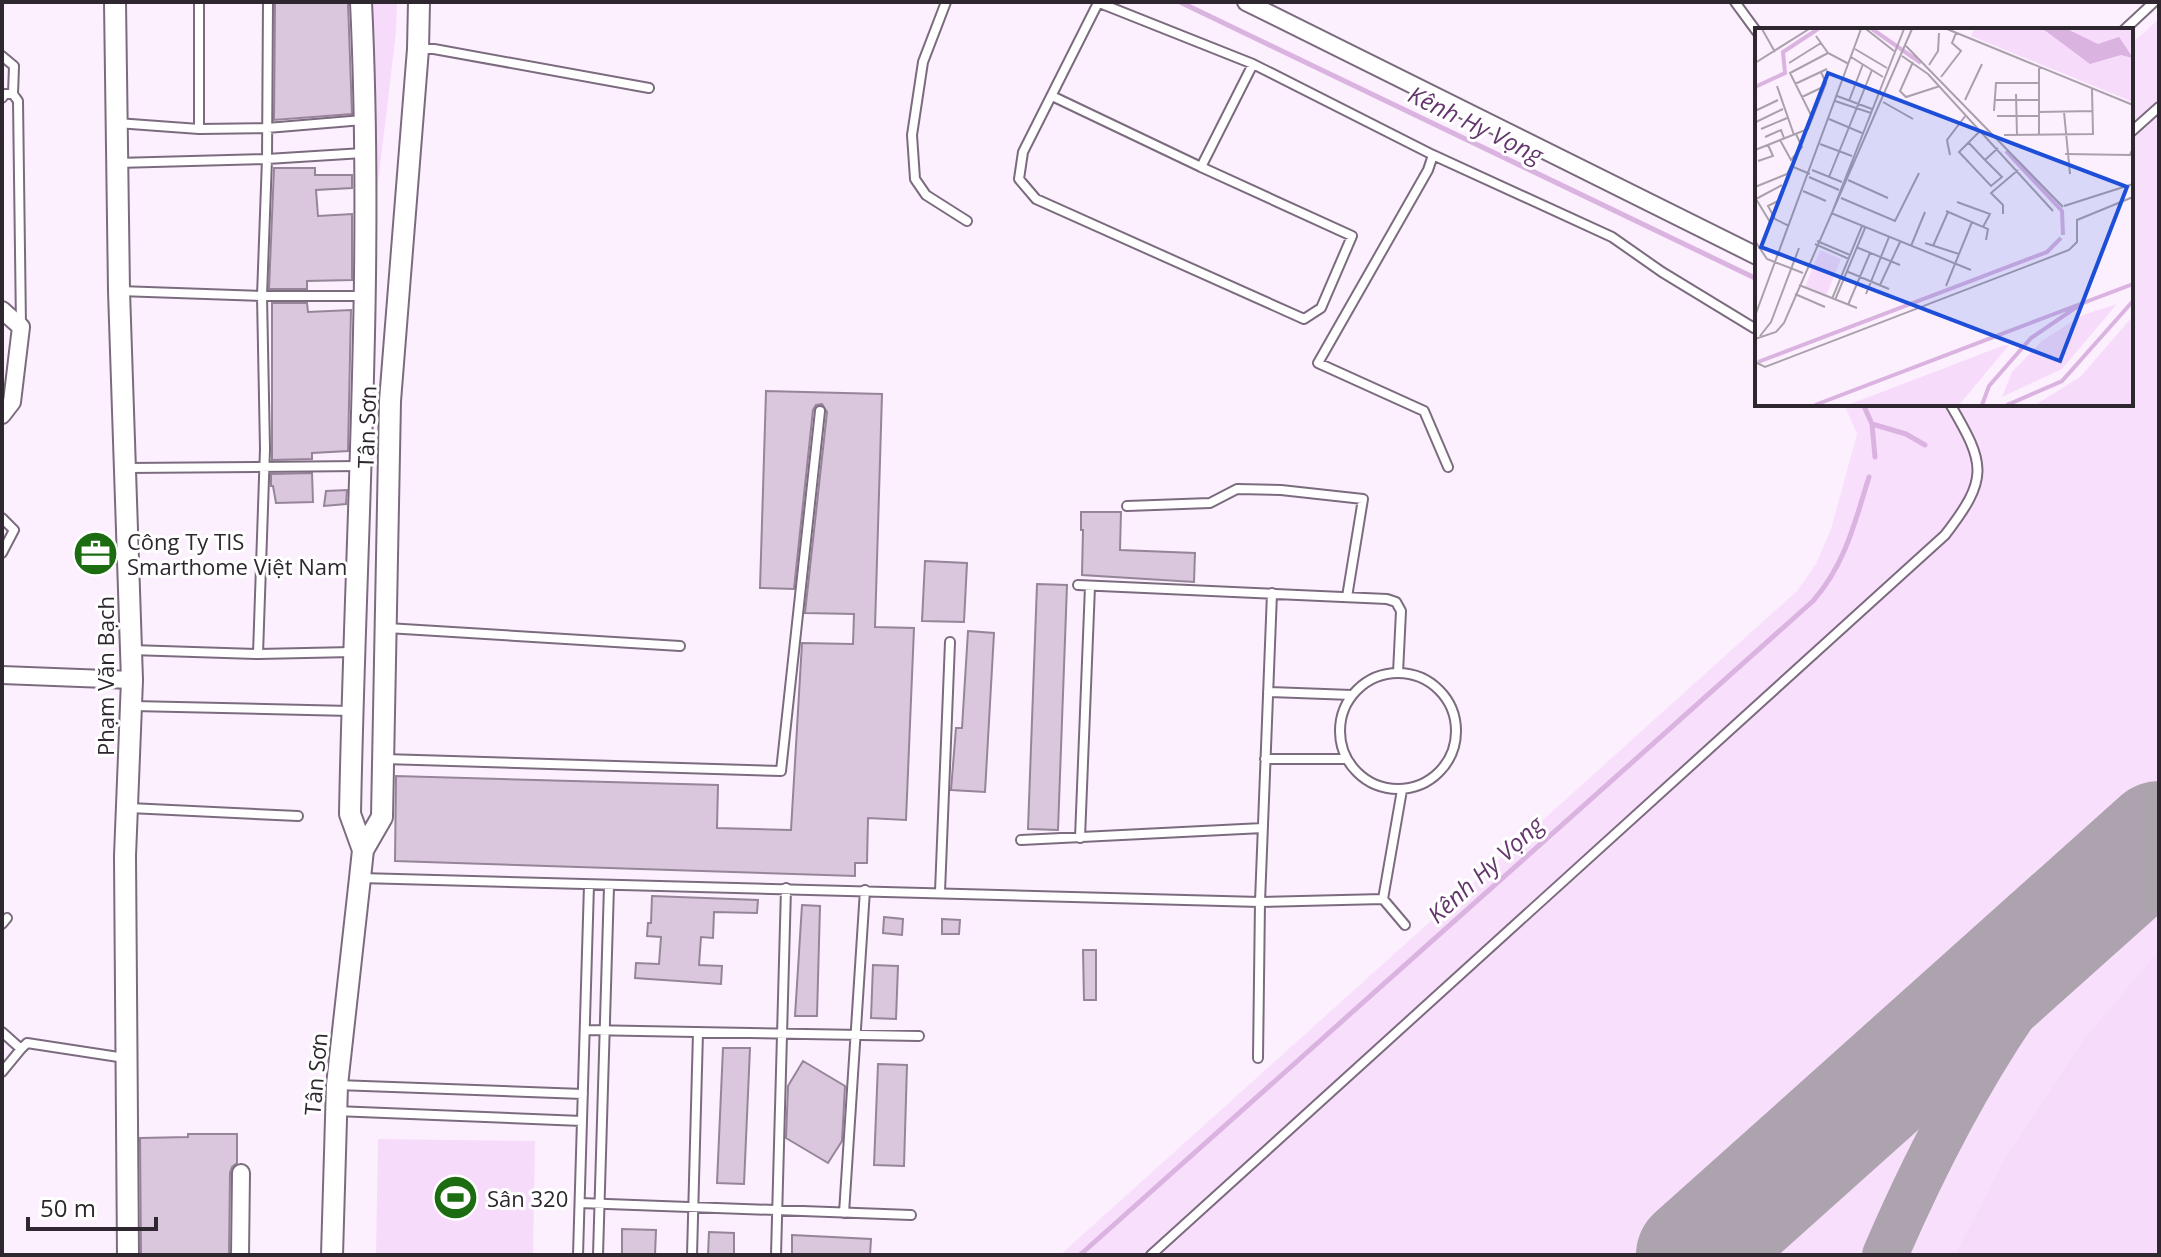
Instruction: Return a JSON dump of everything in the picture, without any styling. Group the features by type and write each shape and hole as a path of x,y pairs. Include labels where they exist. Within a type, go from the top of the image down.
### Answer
{"street":[{"name":"Phạm Văn Bạch","path":"115,2 119,291 132,680 125,856 128,1255"},
{"name":"Tân Sơn","path":"361,2 367,153 363,402 350,814 363,850"},
{"name":"Tân Sơn","path":"332,1255 335,1111 363,850 382,817 390,401 418,49 419,2"},
{"path":"1246,2 1755,255"},
{"path":"2,310 21,327 12,402 2,415"},
{"path":"363,402 377,411 390,401"},
{"path":"361,458 374,444 388,451"},
{"path":"2,675 132,680"},
{"path":"240,1255 241,1173"}],"lane":[{"path":"199,2 199,129"},
{"path":"258,654 264,466 262,296 268,2"},
{"path":"946,2 923,62 912,135 915,179 926,195 967,221"},
{"path":"1735,2 1755,29"},
{"path":"2126,28 2154,2"},
{"path":"1052,96 1352,236 1321,308 1304,319 1036,199 1019,179 1023,152 1097,3 1253,64 1433,155 1612,237 1662,272 1754,328"},
{"path":"418,49 434,49 649,88"},
{"path":"2,56 14,66 13,94 18,101 21,327"},
{"path":"1201,167 1253,64"},
{"path":"2,98 5,94 13,94"},
{"path":"2133,130 2159,107"},
{"path":"116,123 199,129 267,128 366,119"},
{"path":"116,163 367,153"},
{"path":"1433,155 1428,170 1318,363 1424,411 1448,467"},
{"path":"119,291 363,296"},
{"path":"1151,1255 1945,535 1969,504 1977,483 1977,462 1970,437 1951,406"},
{"path":"384,759 781,771 820,411"},
{"path":"126,468 264,466 361,458"},
{"path":"1127,506 1210,503 1237,489 1281,490 1363,499 1347,597"},
{"path":"2,518 14,530 2,553"},
{"path":"1078,585 1387,599 1396,602 1401,611 1398,673"},
{"path":"1080,838 1090,586"},
{"path":"1258,1058 1260,902 1272,593"},
{"path":"386,628 680,646"},
{"path":"940,892 950,642"},
{"path":"131,650 258,654 354,652"},
{"path":"1398,673 1423,677 1439,688 1451,703 1457,722 1456,741 1450,759 1438,775 1421,785 1402,790 1383,788 1365,780 1347,759 1339,730 1342,711 1366,681 1384,674 1398,673"},
{"path":"1268,692 1352,695"},
{"path":"132,706 352,711"},
{"path":"1265,759 1347,759"},
{"path":"1383,899 1402,790"},
{"path":"128,808 298,816"},
{"path":"1021,840 1263,828"},
{"path":"360,878 1260,902 1383,899"},
{"path":"578,1255 589,885"},
{"path":"598,1255 609,886"},
{"path":"776,1255 786,888"},
{"path":"844,1213 865,890"},
{"path":"1383,899 1405,925"},
{"path":"585,1030 919,1036"},
{"path":"2,1032 21,1049"},
{"path":"692,1255 698,1032"},
{"path":"2,1072 27,1043 126,1058"},
{"path":"337,1085 583,1094"},
{"path":"335,1111 582,1121"},
{"path":"580,1203 911,1215"}],"shaded area":[{"path":"364,2 397,2 368,268"},
{"path":"2159,19 2159,1255 1060,1255 1797,591 1816,564 1831,529 1857,434 1845,406 2133,406 2133,42"},
{"path":"2159,951 2159,1255 1955,1255 2004,1160 2085,1038"},
{"name":"Sân 320","path":"378,1139 535,1141 533,1255 376,1255"}],"building":[{"path":"275,2 348,2 352,114 274,120"},
{"path":"274,168 315,168 315,175 352,175 352,188 316,190 318,216 352,214 352,280 307,281 307,289 269,289"},
{"path":"272,303 307,303 308,312 351,310 348,451 312,453 312,459 272,460"},
{"path":"766,391 882,394 875,627 914,628 906,820 868,818 867,863 855,863 855,876 395,861 396,776 718,785 717,828 791,830 802,643 853,644 854,614 805,613 827,412 822,404 816,405 813,410 794,589 760,588"},
{"path":"312,473 313,502 276,503 271,474"},
{"path":"347,490 346,504 324,506 326,491"},
{"path":"1081,512 1121,512 1120,550 1195,553 1194,582 1082,575"},
{"path":"925,561 967,563 964,622 922,621"},
{"path":"1037,584 1067,585 1058,830 1028,829"},
{"path":"968,631 994,633 985,792 951,790 956,728 962,728"},
{"path":"652,896 758,900 757,913 714,912 713,938 701,937 699,965 722,966 721,984 635,978 636,963 659,964 661,937 647,936"},
{"path":"802,905 820,906 817,1016 795,1016"},
{"path":"884,917 903,919 902,935 883,933"},
{"path":"942,919 960,920 959,934 942,934"},
{"path":"1083,950 1096,950 1096,1000 1084,1000"},
{"path":"873,965 898,966 896,1019 871,1018"},
{"path":"723,1048 750,1048 744,1184 717,1183"},
{"path":"803,1061 845,1086 842,1141 828,1163 786,1138 788,1086"},
{"path":"878,1064 907,1065 904,1166 874,1165"},
{"path":"188,1134 237,1134 237,1163 230,1173 229,1255 141,1255 140,1138 188,1137"},
{"path":"622,1229 656,1230 655,1255 622,1255"},
{"path":"709,1232 734,1233 734,1255 708,1255"},
{"path":"792,1235 871,1239 870,1255 792,1255"}],"waterway":[{"name":"Kênh Hy Vọng","path":"1180,2 1755,278"},
{"name":"Kênh Hy Vọng","path":"1864,406 1872,424 1875,457"},
{"path":"1872,424 1906,434 1925,445"},
{"name":"Kênh Hy Vọng","path":"1080,1255 1813,601 1841,558 1869,477"}],"taxiway":[{"path":"1885,1255 1943,1133 2011,1016 2087,917 2159,840"}],"runway":[{"path":"1693,1255 2159,838"}],"place":[{"name":"Công Ty TIS Smarthome Việt Nam","path":"96,554"},
{"name":"Sân 320","path":"456,1198"}]}
